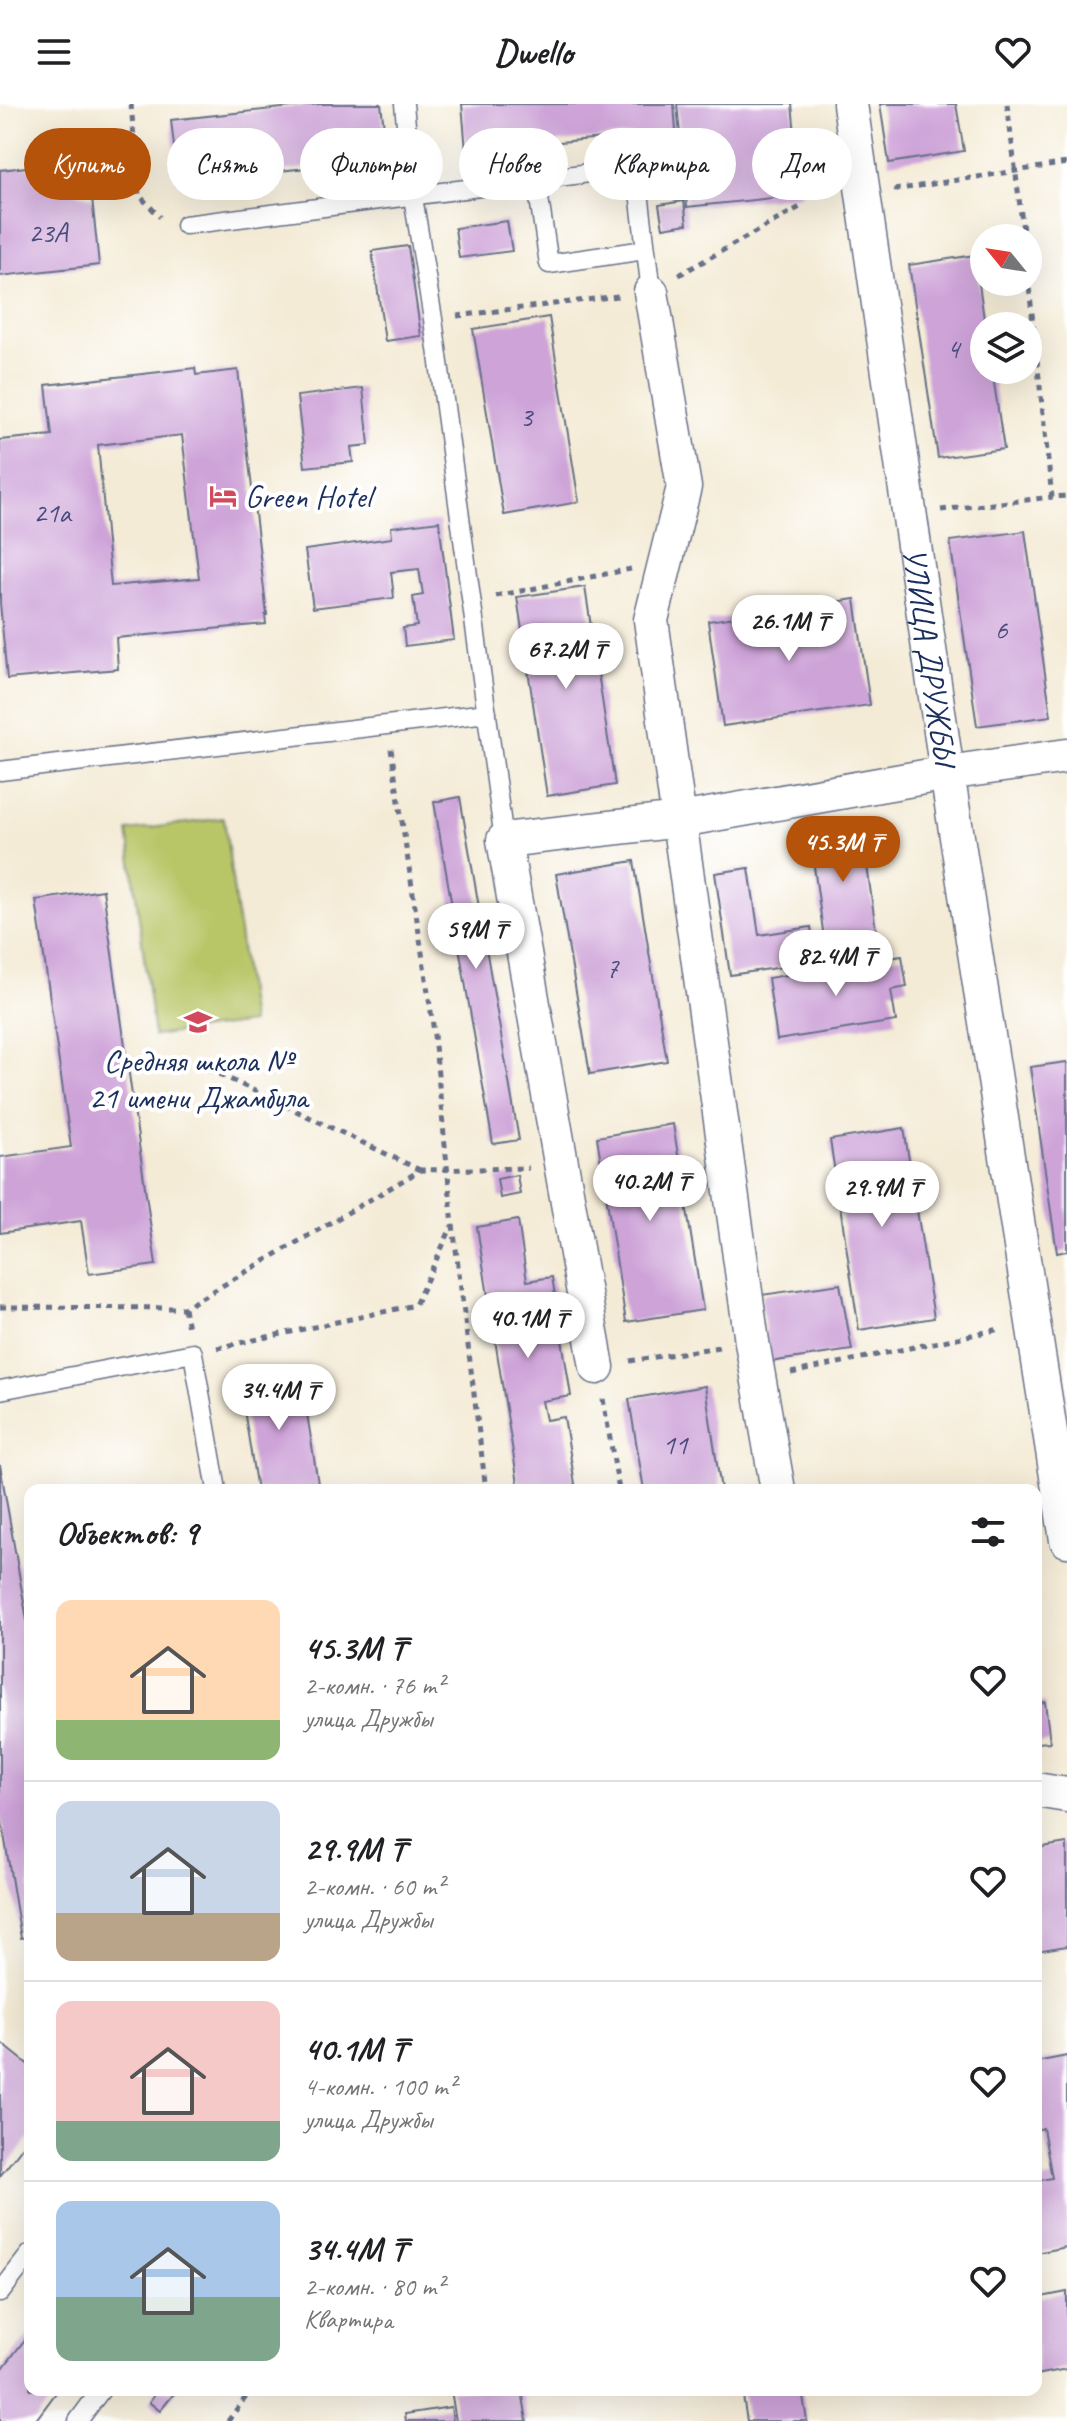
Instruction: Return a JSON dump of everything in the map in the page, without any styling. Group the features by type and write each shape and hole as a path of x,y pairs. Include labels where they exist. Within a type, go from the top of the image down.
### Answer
{"street":[{"name":"УЛИЦА ДРУЖБЫ","path":"850,104 947,773 1067,1540"},
{"path":"651,292 684,487 651,620 752,1342 777,1484"},
{"path":"597,1367 504,840 680,820 947,773 1067,756"},
{"path":"1042,1791 1067,1795"}],"lane":[{"path":"404,104 406,128"},
{"path":"568,174 636,167 651,292"},
{"path":"185,225 389,200"},
{"path":"413,200 433,319 504,840"},
{"path":"539,200 549,264 645,250"},
{"path":"0,771 487,713"},
{"path":"0,1390 193,1353 216,1484"},
{"path":"0,2293 24,2262"},
{"path":"78,2421 97,2396"}],"path":[{"path":"131,104 139,195 158,216 185,225"},
{"path":"1007,104 1022,224"},
{"path":"864,194 1067,163"},
{"path":"1030,296 1052,497"},
{"path":"910,514 1067,496"},
{"path":"471,601 664,562"},
{"path":"387,725 433,1025 453,1225 485,1484"},
{"path":"198,1064 421,1170 562,1167"},
{"path":"0,1307 184,1308 421,1170"},
{"path":"193,1353 415,1305 453,1225"},
{"path":"758,1380 1033,1322"},
{"path":"618,1484 597,1367 752,1342"},
{"path":"228,2421 247,2396"}],"green space":[{"path":"224,818 251,1023 154,1036 128,831"}],"building":[{"path":"319,104 381,104 384,128 300,128 300,169 284,170 284,128 172,128 171,120"},
{"path":"462,104 674,104 676,128 584,128 584,140 568,141 568,128 464,128"},
{"path":"677,104 792,104 794,128 752,128 754,200 687,207 686,200 736,200 736,128 679,128"},
{"path":"880,104 956,104 964,151 889,163"},
{"path":"24,167 24,200 92,200 99,265 0,276 0,170"},
{"path":"684,201 687,224 663,228 659,205"},
{"path":"507,221 512,251 459,258 455,228"},
{"path":"408,246 421,336 385,341 372,251"},
{"path":"970,256 970,296 981,296 983,312 970,312 970,384 994,384 1004,449 938,458 909,265"},
{"path":"549,317 579,502 504,515 473,329"},
{"path":"195,368 196,375 238,370 266,624 116,638 118,669 7,679 0,603 0,440 52,435 46,385","holes":["182,435 199,578 111,586 98,445"]},
{"path":"363,388 369,445 351,447 353,462 305,467 297,396"},
{"path":"439,521 454,640 405,646 403,628 417,626 413,597 423,595 419,569 391,572 394,598 313,608 305,550 392,538 391,527"},
{"path":"1025,531 1051,716 977,726 950,541"},
{"path":"585,587 615,785 547,796 517,597"},
{"path":"855,599 870,705 723,726 708,621"},
{"path":"460,797 519,1140 493,1144 434,802"},
{"path":"862,830 876,930 824,938 810,838"},
{"path":"634,861 667,1061 590,1074 556,874"},
{"path":"749,868 759,935 811,927 816,962 730,975 715,873"},
{"path":"103,890 156,1265 89,1274 81,1221 0,1233 0,1157 71,1147 36,900"},
{"path":"902,956 907,987 891,990 896,1021 777,1040 768,978"},
{"path":"1067,1062 1067,1251 1057,1253 1030,1067"},
{"path":"673,1124 703,1310 626,1322 597,1137"},
{"path":"904,1128 934,1318 859,1330 830,1140"},
{"path":"517,1175 520,1194 500,1198 497,1179"},
{"path":"518,1220 527,1281 552,1277 571,1396 542,1401 546,1420 564,1417 575,1484 518,1484 477,1227"},
{"path":"840,1284 852,1350 769,1362 761,1295"},
{"path":"300,1369 318,1484 256,1484 239,1379"},
{"path":"705,1386 720,1484 643,1484 629,1399"},
{"path":"0,1465 24,1603 24,1938 21,1938 0,1810"},
{"path":"1045,1702 1050,1742 1042,1743 1042,1703"},
{"path":"1067,1843 1067,1946 1042,1950 1042,1847"},
{"path":"0,2042 24,2061 24,2145 0,2176"},
{"path":"1067,2056 1067,2247 1042,2252 1042,2180 1052,2178 1042,2128 1042,2061"},
{"path":"1067,2292 1067,2369 1042,2374 1042,2297"},
{"path":"24,2341 24,2396 54,2396 35,2421 0,2421 0,2372"},
{"path":"154,2396 172,2396 160,2411 149,2402"},
{"path":"452,2396 523,2396 527,2421 456,2421"},
{"path":"743,2396 803,2396 807,2421 747,2421"},
{"path":"451,2407 453,2421 406,2421 405,2414"}],"place":[{"name":"Green Hotel","path":"223,496"},
{"name":"Средняя школа № 21 имени Джамбула","path":"198,1022"}]}
